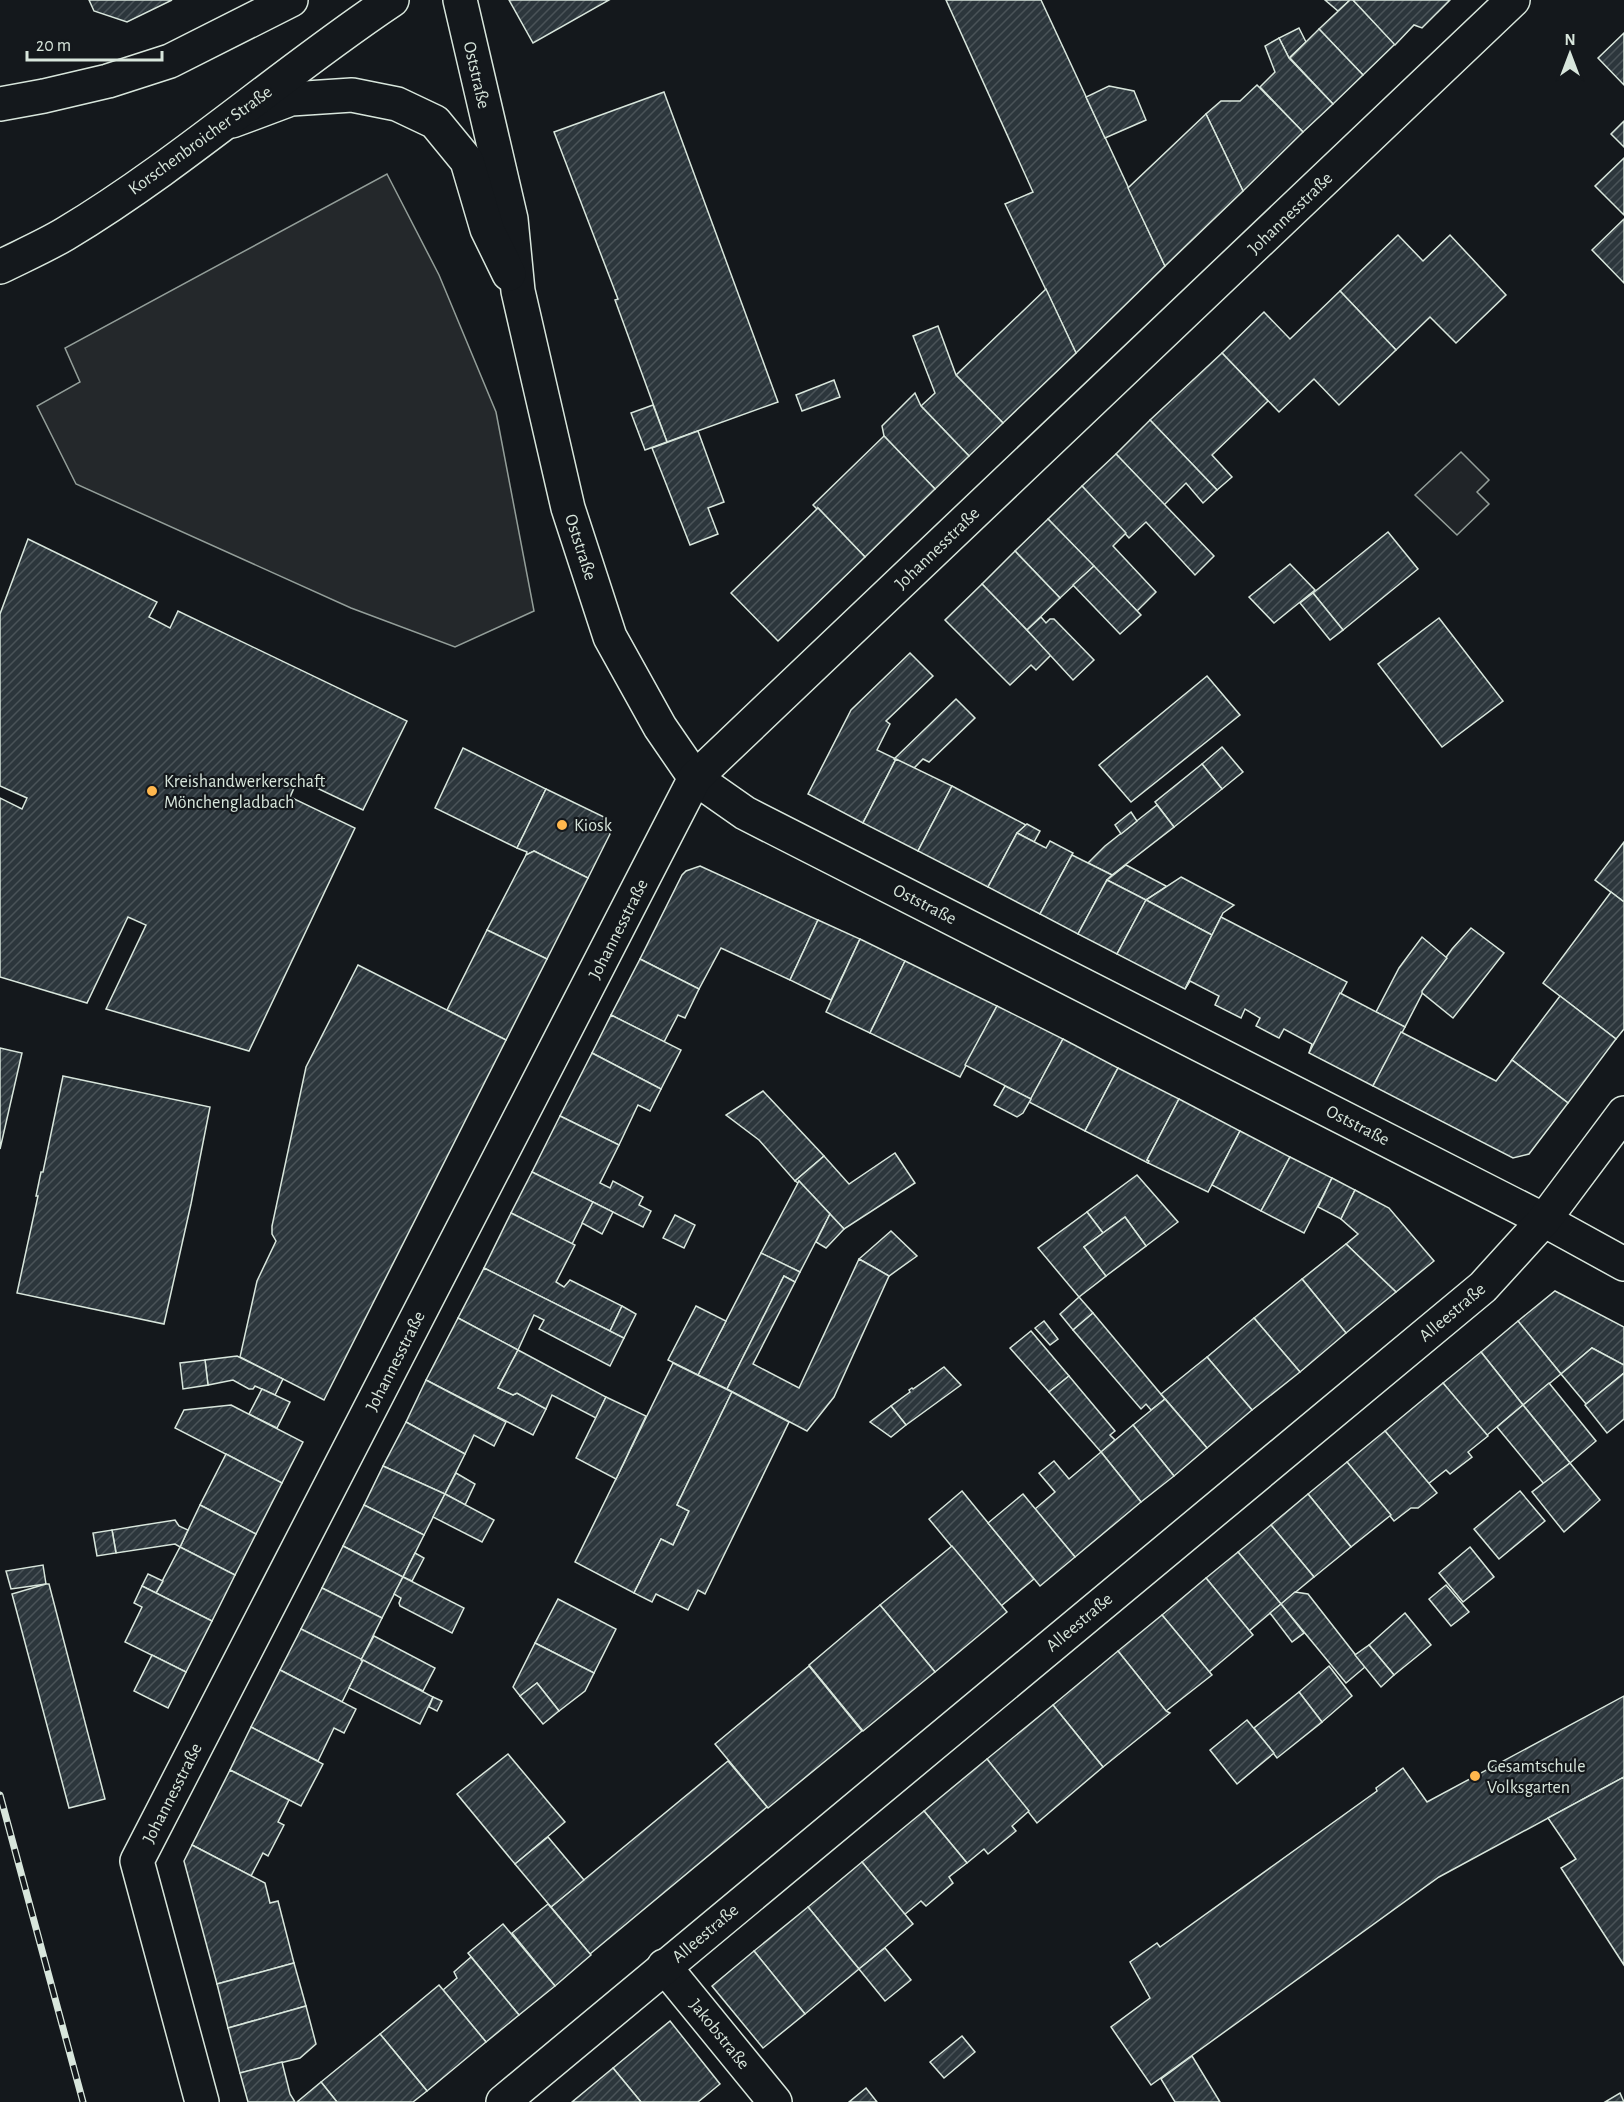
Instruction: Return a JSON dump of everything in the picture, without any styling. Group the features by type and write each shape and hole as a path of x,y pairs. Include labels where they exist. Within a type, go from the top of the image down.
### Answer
{"street":[{"path":"0,104 108,81 170,61 291,0"},
{"name":"Korschenbroicher Straße","path":"0,267 64,235 147,181 341,34 392,0"},
{"name":"Oststraße","path":"460,0 512,219 518,291 568,508 610,637 660,727 695,778 745,813 1545,1220 1624,1264"},
{"name":"Johannesstraße","path":"202,2102 137,1861 695,778 1513,0"},
{"name":"Oststraße","path":"222,125 291,99 352,95 397,104 435,122 467,161 487,229 518,291"},
{"name":"Alleestraße","path":"503,2102 1483,1287 1545,1220 1624,1113"},
{"name":"Jakobstraße","path":"664,1966 775,2102"}],"shaded area":[{"path":"387,174 439,275 496,412 534,611 455,647 351,608 76,484 37,406 80,382 65,348"},
{"path":"1461,452 1489,480 1477,492 1489,504 1457,535 1415,495"}],"building":[{"path":"89,0 172,0 127,22 94,11"},
{"path":"509,0 609,0 533,43"},
{"path":"946,0 1041,0 1165,266 1076,353 1005,204 1033,192"},
{"path":"1325,0 1350,0 1338,11"},
{"path":"1350,0 1353,0 1395,44 1363,75 1319,29"},
{"path":"1353,0 1450,0 1422,28 1414,25 1395,45"},
{"path":"1299,28 1306,42 1289,58 1279,38"},
{"path":"1319,29 1363,75 1333,104 1290,58"},
{"path":"1624,33 1624,85 1598,58"},
{"path":"1279,38 1289,58 1333,104 1303,132 1260,87 1275,72 1265,46"},
{"path":"1257,85 1303,132 1243,191 1206,114 1221,101 1240,101"},
{"path":"1109,86 1134,91 1146,120 1105,138 1086,97"},
{"path":"664,92 778,402 667,442 615,300 618,299 554,132"},
{"path":"1206,114 1243,191 1165,266 1128,188"},
{"path":"1624,121 1624,147 1611,134"},
{"path":"1624,158 1624,215 1595,186"},
{"path":"1624,219 1624,283 1592,250"},
{"path":"1398,235 1423,261 1450,235 1506,295 1456,343 1430,317 1396,350 1340,291"},
{"path":"1046,289 1076,353 1003,423 956,375"},
{"path":"1340,291 1396,350 1339,405 1314,379 1279,412 1222,353 1264,312 1290,339"},
{"path":"938,326 956,375 1003,423 969,456 921,406 935,393 913,336"},
{"path":"1222,353 1268,401 1212,455 1232,477 1217,490 1150,420"},
{"path":"834,380 840,397 802,411 796,395"},
{"path":"915,393 921,406 969,456 935,489 884,436 882,426"},
{"path":"653,405 667,442 645,450 631,413"},
{"path":"1150,420 1217,490 1203,503 1186,483 1164,505 1116,454"},
{"path":"698,431 724,502 708,508 718,534 690,545 652,448"},
{"path":"884,436 935,489 865,557 813,505"},
{"path":"1116,454 1214,556 1195,575 1146,522 1129,538 1082,486"},
{"path":"1082,486 1126,533 1113,546 1156,592 1137,611 1048,519"},
{"path":"818,508 865,557 778,641 731,593"},
{"path":"1048,519 1094,566 1060,598 1015,551"},
{"path":"1388,532 1418,569 1343,630 1313,593"},
{"name":"Kreishandwerkerschaft Mönchengladbach","path":"28,539 157,602 149,617 170,628 178,611 407,721 363,810 298,779 290,797 355,828 249,1051 106,1009 146,925 128,917 87,1003 0,977 0,798 22,809 27,798 0,786 0,614"},
{"path":"1015,551 1060,598 1027,630 982,584"},
{"path":"1290,564 1315,590 1274,623 1249,597"},
{"path":"1094,566 1141,615 1120,634 1073,585"},
{"path":"982,584 1051,655 1036,670 1031,665 1010,685 945,620"},
{"path":"1313,593 1343,630 1330,640 1300,603"},
{"path":"1041,617 1046,623 1054,619 1094,660 1073,680 1027,630"},
{"path":"1439,618 1503,701 1442,747 1378,664"},
{"path":"910,653 933,676 886,721 890,724 877,750 896,759 863,823 808,794 851,710"},
{"path":"1207,676 1240,715 1131,802 1099,765"},
{"path":"956,699 975,718 929,762 923,759 914,768 894,759"},
{"path":"1222,747 1243,772 1222,789 1202,764"},
{"path":"463,748 546,789 517,848 435,808"},
{"path":"896,759 952,786 918,851 863,823"},
{"path":"1202,764 1222,789 1174,827 1155,802"},
{"path":"952,786 1026,825 1017,833 988,887 918,851"},
{"path":"546,789 606,818 610,834 588,878 534,851 526,855 527,852 517,848"},
{"path":"1157,805 1174,827 1112,875 1088,863 1105,846"},
{"path":"1131,812 1137,821 1121,834 1115,825"},
{"path":"1027,824 1040,831 1034,842 1017,833"},
{"path":"1017,833 1046,848 1050,841 1073,853 1040,914 988,887"},
{"path":"1624,842 1624,902 1595,880"},
{"path":"534,851 588,878 547,959 487,930 526,855"},
{"path":"1072,855 1112,875 1107,880 1078,934 1040,914"},
{"path":"1126,865 1166,887 1146,900 1107,880"},
{"path":"700,866 818,920 790,980 721,948 699,989 640,959 682,875"},
{"path":"1181,877 1234,905 1223,913 1212,935 1146,900"},
{"path":"1107,880 1146,900 1117,954 1078,934"},
{"path":"1611,892 1624,902 1624,1029 1616,1039 1543,983"},
{"path":"1146,900 1212,935 1185,989 1117,954"},
{"path":"1221,917 1347,982 1309,1053 1312,1044 1284,1029 1279,1038 1256,1026 1260,1018 1245,1009 1241,1018 1215,1005 1219,996 1190,981 1185,989"},
{"path":"818,920 860,939 831,1000 790,980"},
{"path":"1471,928 1504,953 1453,1018 1421,992 1452,949"},
{"path":"487,930 547,959 506,1040 447,1010"},
{"path":"1422,937 1447,958 1422,991 1405,1027 1376,1012 1399,968"},
{"path":"860,939 905,961 870,1033 826,1012"},
{"path":"640,959 699,989 685,1018 678,1015 664,1042 611,1015"},
{"path":"905,961 997,1006 960,1077 870,1033"},
{"path":"358,965 506,1040 324,1400 240,1357 257,1281 276,1241 272,1234 272,1226 306,1067"},
{"path":"1340,993 1405,1027 1373,1086 1309,1053"},
{"path":"1560,996 1616,1039 1568,1103 1512,1060 1511,1062 1511,1061"},
{"path":"997,1006 1063,1039 1031,1099 965,1065"},
{"path":"611,1015 681,1050 661,1089 592,1053"},
{"path":"1401,1032 1496,1081 1512,1060 1568,1103 1529,1154 1513,1158 1373,1086"},
{"path":"1063,1039 1118,1068 1085,1131 1029,1102"},
{"path":"0,1048 22,1053 0,1149"},
{"path":"592,1053 661,1089 650,1111 638,1105 619,1145 560,1116"},
{"path":"1118,1068 1179,1099 1147,1160 1148,1163 1085,1131"},
{"path":"63,1076 210,1107 164,1324 17,1293"},
{"path":"1005,1086 1031,1099 1023,1113 1017,1117 994,1105"},
{"path":"763,1091 824,1156 795,1181 759,1140 726,1115"},
{"path":"1179,1099 1240,1131 1208,1192 1148,1163 1147,1160"},
{"path":"560,1116 619,1145 600,1183 610,1188 613,1181 643,1197 639,1205 651,1211 643,1227 532,1172"},
{"path":"1240,1131 1290,1157 1261,1211 1212,1185"},
{"path":"895,1153 915,1183 844,1229 799,1181 798,1183 795,1181 824,1156 849,1184"},
{"path":"1290,1157 1332,1178 1304,1233 1261,1211"},
{"path":"532,1172 593,1202 572,1244 511,1213"},
{"path":"1137,1175 1178,1222 1146,1246 1125,1217 1103,1233 1087,1212"},
{"path":"1332,1178 1355,1190 1341,1219 1318,1207"},
{"path":"799,1181 830,1214 800,1272 761,1253"},
{"path":"1355,1190 1389,1208 1434,1261 1396,1292 1346,1244 1358,1234 1341,1219"},
{"path":"593,1202 613,1212 602,1234 582,1223"},
{"path":"1087,1212 1103,1233 1084,1247 1106,1276 1079,1297 1038,1248"},
{"path":"511,1213 575,1245 556,1282 564,1287 570,1280 622,1306 610,1331 484,1268"},
{"path":"830,1214 844,1229 826,1248 816,1242"},
{"path":"675,1215 695,1225 684,1248 663,1238"},
{"path":"1125,1217 1146,1246 1106,1276 1084,1247"},
{"path":"891,1231 917,1256 889,1276 859,1259"},
{"path":"1346,1244 1396,1292 1346,1333 1302,1279"},
{"path":"761,1253 800,1272 795,1282 784,1276 727,1389 698,1375"},
{"path":"859,1259 889,1276 834,1397 807,1431 727,1389 784,1276 795,1282 753,1364 799,1388"},
{"path":"484,1268 624,1338 610,1366 539,1329 544,1320 534,1315 518,1350 458,1318"},
{"path":"1302,1279 1346,1333 1300,1372 1254,1318"},
{"path":"1555,1291 1624,1327 1624,1365 1592,1348 1561,1374 1518,1321"},
{"path":"1079,1297 1093,1313 1073,1330 1060,1314"},
{"path":"622,1306 636,1314 624,1338 610,1331"},
{"path":"696,1306 726,1321 698,1375 668,1360"},
{"path":"1093,1313 1165,1399 1151,1410 1146,1404 1141,1409 1073,1330"},
{"path":"458,1318 518,1350 498,1388 513,1395 517,1393 546,1409 533,1435 426,1380"},
{"path":"1254,1318 1300,1372 1252,1410 1207,1357"},
{"path":"1044,1321 1058,1339 1050,1345 1035,1328"},
{"path":"1518,1321 1561,1374 1523,1405 1481,1352"},
{"path":"1031,1331 1069,1376 1049,1392 1010,1348"},
{"path":"1592,1348 1624,1365 1624,1373 1586,1404 1561,1374"},
{"path":"518,1350 606,1397 596,1418 552,1395 546,1409 517,1393 513,1395 498,1388"},
{"path":"1481,1352 1523,1405 1486,1436 1443,1383"},
{"path":"237,1356 283,1379 275,1395 255,1386 249,1389 233,1380 208,1385 205,1360"},
{"path":"1207,1357 1252,1410 1207,1448 1161,1394"},
{"path":"205,1360 208,1385 183,1389 180,1363"},
{"path":"673,1363 732,1392 677,1505 689,1511 673,1545 661,1539 634,1593 575,1562"},
{"path":"944,1367 961,1385 906,1425 891,1406 910,1392 909,1390"},
{"path":"1624,1373 1624,1419 1607,1433 1585,1405"},
{"path":"1069,1376 1115,1431 1110,1435 1115,1440 1101,1452 1049,1392"},
{"path":"426,1380 506,1422 494,1446 474,1435 465,1454 406,1422"},
{"path":"1443,1383 1488,1436 1468,1452 1472,1457 1450,1474 1446,1470 1428,1484 1385,1431"},
{"path":"1549,1383 1596,1441 1570,1463 1523,1405"},
{"path":"262,1389 290,1402 277,1428 249,1414"},
{"path":"732,1392 789,1422 705,1594 698,1590 688,1610 656,1594 652,1602 634,1593 661,1539 673,1545 689,1511 677,1505"},
{"path":"606,1397 646,1416 616,1479 576,1458"},
{"path":"1165,1399 1207,1448 1174,1476 1133,1425"},
{"path":"231,1405 303,1442 282,1483 175,1428 184,1410"},
{"path":"1523,1405 1570,1463 1544,1484 1497,1427"},
{"path":"891,1406 906,1425 891,1437 870,1422"},
{"path":"406,1422 465,1454 445,1494 383,1466"},
{"path":"1133,1425 1174,1476 1141,1502 1101,1452"},
{"path":"1385,1431 1437,1493 1418,1508 1411,1508 1394,1521 1347,1462"},
{"path":"1101,1452 1141,1502 1075,1557 1035,1509 1055,1492 1039,1473 1054,1461 1069,1479"},
{"path":"226,1454 282,1483 256,1534 200,1505"},
{"path":"1347,1462 1391,1515 1351,1547 1308,1494"},
{"path":"1570,1463 1600,1500 1564,1532 1532,1492"},
{"path":"383,1466 445,1494 424,1535 364,1505"},
{"path":"456,1473 475,1484 465,1505 445,1494"},
{"path":"962,1491 1034,1579 1001,1606 929,1519"},
{"path":"1520,1491 1545,1521 1499,1559 1474,1529"},
{"path":"445,1494 494,1520 482,1542 433,1517"},
{"path":"1023,1494 1075,1557 1040,1586 988,1523"},
{"path":"1308,1494 1351,1547 1314,1577 1271,1525"},
{"path":"200,1505 256,1534 235,1575 180,1547"},
{"path":"364,1505 424,1535 403,1577 343,1546"},
{"path":"175,1520 179,1526 188,1530 180,1547 175,1544 116,1553 112,1530"},
{"path":"1271,1525 1314,1577 1281,1604 1238,1552"},
{"path":"112,1530 116,1553 97,1556 93,1533"},
{"path":"343,1546 403,1577 382,1618 322,1588"},
{"path":"952,1546 1007,1612 935,1672 880,1605"},
{"path":"180,1547 235,1575 212,1621 156,1593"},
{"path":"1470,1547 1494,1577 1463,1602 1439,1573"},
{"path":"1238,1552 1281,1604 1249,1631 1206,1578"},
{"path":"415,1553 424,1558 412,1581 403,1577"},
{"path":"43,1565 46,1584 11,1589 6,1571"},
{"path":"148,1574 163,1581 156,1593 142,1586"},
{"path":"403,1577 464,1608 452,1633 400,1606 401,1598 394,1594"},
{"path":"1206,1578 1253,1635 1209,1672 1162,1615"},
{"path":"49,1584 105,1799 69,1808 12,1594"},
{"path":"1446,1585 1469,1612 1451,1626 1429,1599"},
{"path":"142,1586 212,1621 186,1672 125,1642 142,1607 134,1603"},
{"path":"322,1588 382,1618 361,1660 301,1629"},
{"path":"1295,1592 1308,1594 1365,1667 1346,1683 1281,1604"},
{"path":"558,1599 616,1629 594,1673 535,1643"},
{"path":"1281,1604 1304,1633 1292,1642 1270,1613"},
{"path":"880,1605 935,1672 863,1731 809,1665"},
{"path":"1405,1613 1431,1645 1394,1675 1369,1645"},
{"path":"1162,1615 1212,1675 1166,1711 1118,1651"},
{"path":"301,1629 363,1660 342,1702 280,1670"},
{"path":"374,1636 435,1668 423,1691 361,1660"},
{"path":"535,1643 594,1673 585,1691 559,1711 537,1683 520,1696 513,1687"},
{"path":"1369,1645 1394,1675 1381,1687 1355,1655"},
{"path":"1118,1651 1170,1713 1103,1767 1053,1705"},
{"path":"152,1655 186,1672 168,1708 134,1691"},
{"path":"363,1660 433,1697 420,1724 349,1688"},
{"path":"809,1666 862,1731 768,1808 715,1744"},
{"path":"1329,1666 1352,1696 1322,1722 1299,1692"},
{"path":"280,1670 356,1709 344,1733 334,1728 318,1761 251,1727"},
{"path":"537,1683 559,1711 543,1724 520,1696"},
{"path":"1299,1692 1322,1722 1277,1758 1254,1728"},
{"path":"1624,1696 1624,1777 1439,1877 1151,2085 1111,2027 1150,1998 1130,1962 1157,1943 1160,1947 1377,1791 1376,1788 1403,1768 1427,1802"},
{"path":"433,1697 442,1701 437,1711 429,1707"},
{"path":"1053,1705 1103,1767 1037,1823 987,1759"},
{"path":"1247,1720 1274,1753 1237,1784 1210,1750"},
{"path":"251,1727 323,1764 301,1806 230,1770"},
{"path":"508,1754 565,1822 515,1864 457,1794"},
{"path":"987,1759 1029,1811 1012,1826 1016,1831 988,1854 984,1849 967,1863 924,1811"},
{"path":"728,1761 767,1807 590,1954 551,1907"},
{"path":"230,1770 289,1800 278,1822 284,1825 268,1856 263,1853 251,1876 192,1845"},
{"path":"1624,1777 1624,1965 1561,1868 1576,1859 1548,1818"},
{"path":"924,1811 967,1863 949,1877 953,1883 926,1906 921,1901 904,1915 862,1862"},
{"path":"548,1837 584,1880 551,1907 515,1864"},
{"path":"192,1845 265,1883 270,1903 278,1901 294,1963 217,1984 184,1861"},
{"path":"862,1862 913,1924 859,1969 808,1907"},
{"path":"548,1904 591,1955 555,1986 512,1933"},
{"path":"808,1907 859,1969 805,2014 754,1951"},
{"path":"503,1924 555,1986 519,2015 468,1953"},
{"path":"885,1948 911,1980 885,2001 859,1969"},
{"path":"754,1951 805,2014 763,2048 712,1986"},
{"path":"471,1957 519,2015 486,2042 443,1990 457,1978 454,1972"},
{"path":"294,1963 306,2006 228,2028 217,1984"},
{"path":"439,1985 486,2042 427,2091 380,2034"},
{"path":"306,2006 316,2044 300,2058 240,2073 228,2028"},
{"path":"670,2021 720,2084 698,2102 641,2102 613,2068"},
{"path":"380,2034 427,2091 413,2102 337,2102 321,2082"},
{"path":"962,2036 975,2052 944,2078 930,2062"},
{"path":"1192,2056 1220,2102 1175,2102 1161,2079"},
{"path":"282,2062 290,2094 295,2102 248,2102 240,2073"},
{"path":"613,2068 641,2102 572,2102"},
{"path":"321,2082 337,2102 297,2102"},
{"path":"866,2088 877,2102 849,2102"},
{"path":"1620,2093 1624,2102 1605,2102"}],"railway":[{"path":"0,1795 83,2102"}],"place":[{"name":"Kreishandwerkerschaft Mönchengladbach","path":"152,791"},
{"name":"Kiosk","path":"562,825"},
{"name":"Gesamtschule Volksgarten","path":"1475,1776"}]}
